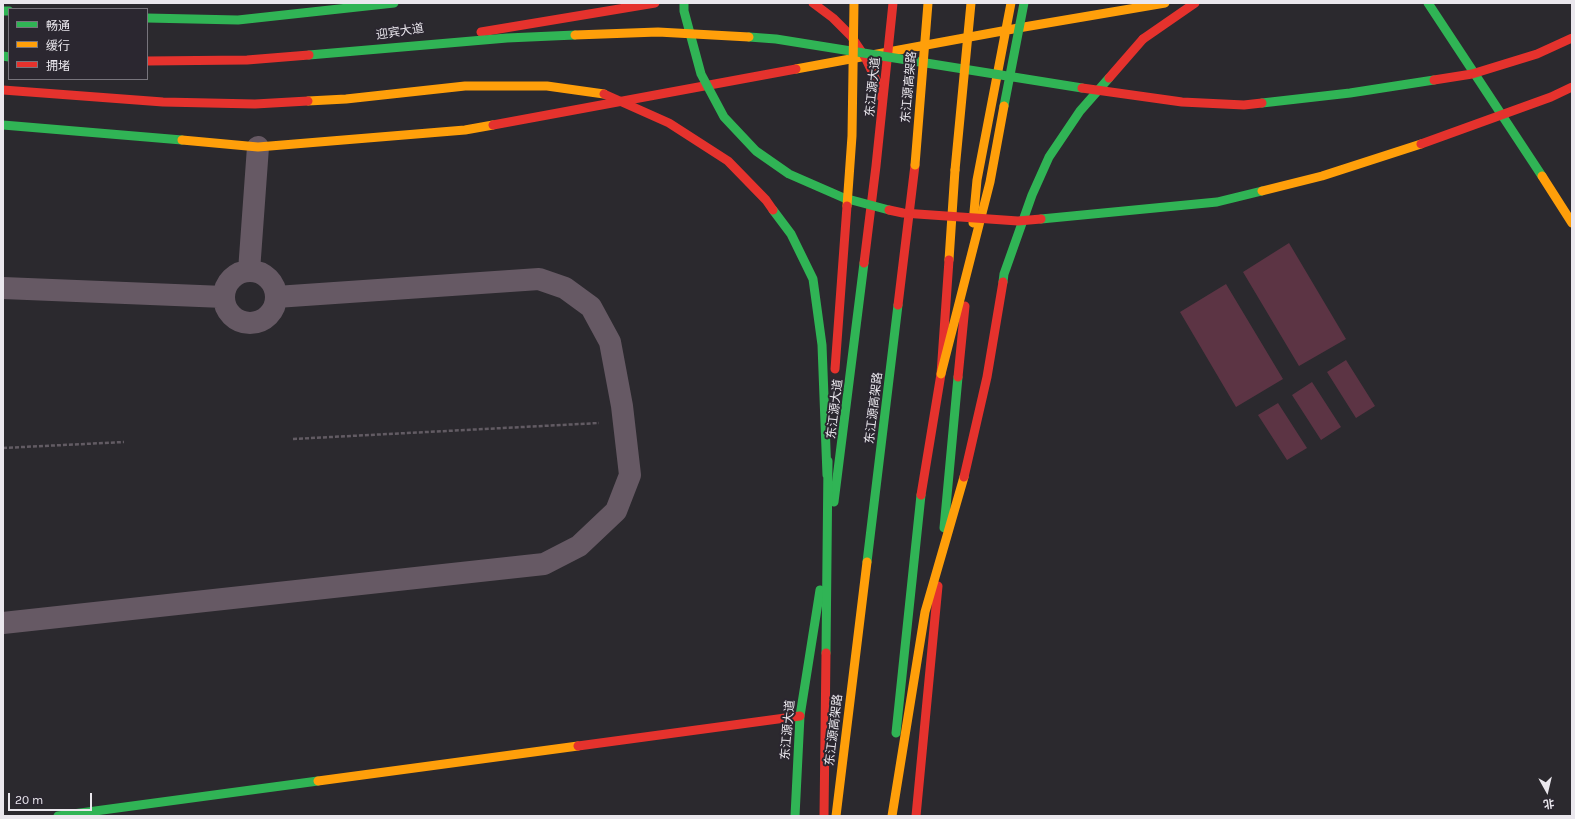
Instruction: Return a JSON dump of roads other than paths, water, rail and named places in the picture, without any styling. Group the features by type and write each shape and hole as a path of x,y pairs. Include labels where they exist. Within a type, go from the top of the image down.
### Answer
{"main road":[{"path":"148,18 238,20 394,3"},
{"name":"迎宾大道","path":"207,70 245,69 655,3"},
{"path":"684,3 684,11 701,74 724,117 756,151 789,174 844,198 903,213 1018,221 1217,202 1322,176 1409,148 1551,97 1572,87"},
{"path":"813,3 833,18 851,36 865,56 876,80 883,104"},
{"path":"827,475 852,136 854,3"},
{"name":"东江源大道","path":"795,816 800,716 839,475 889,52 893,3"},
{"name":"东江源高架路","path":"836,816 915,165 928,3"},
{"path":"941,374 955,170 971,3"},
{"path":"916,816 977,180 1011,3"},
{"path":"887,816 922,490 941,374 990,182 1024,3"},
{"path":"1001,54 1016,28 1035,3"},
{"path":"3,125 258,147 466,130 1016,28 1165,3"},
{"path":"892,816 925,612 964,478 986,384 1004,274 1032,195 1049,157 1080,111 1143,39 1195,3"},
{"path":"1428,3 1572,223"},
{"path":"148,61 247,60 507,38 658,32 776,39 1054,84 1175,101 1244,104 1350,93 1472,74 1537,54 1572,38"},
{"path":"3,90 163,102 256,104 346,99 465,86 547,86 607,95 669,123 728,161 766,200 791,234 813,279 822,345 827,475 824,816"},
{"path":"58,816 800,716"}],"street":[{"path":"249,271 258,147"},
{"path":"249,271 260,273 268,278 274,287 276,297 274,307 267,316 258,321 248,322 238,320 231,314 226,306 224,297 230,280 239,274 249,271"},
{"path":"3,622 544,564 579,546 616,510 630,475 610,342 591,306 565,288 538,279 276,297"},
{"path":"3,288 224,297"}]}
